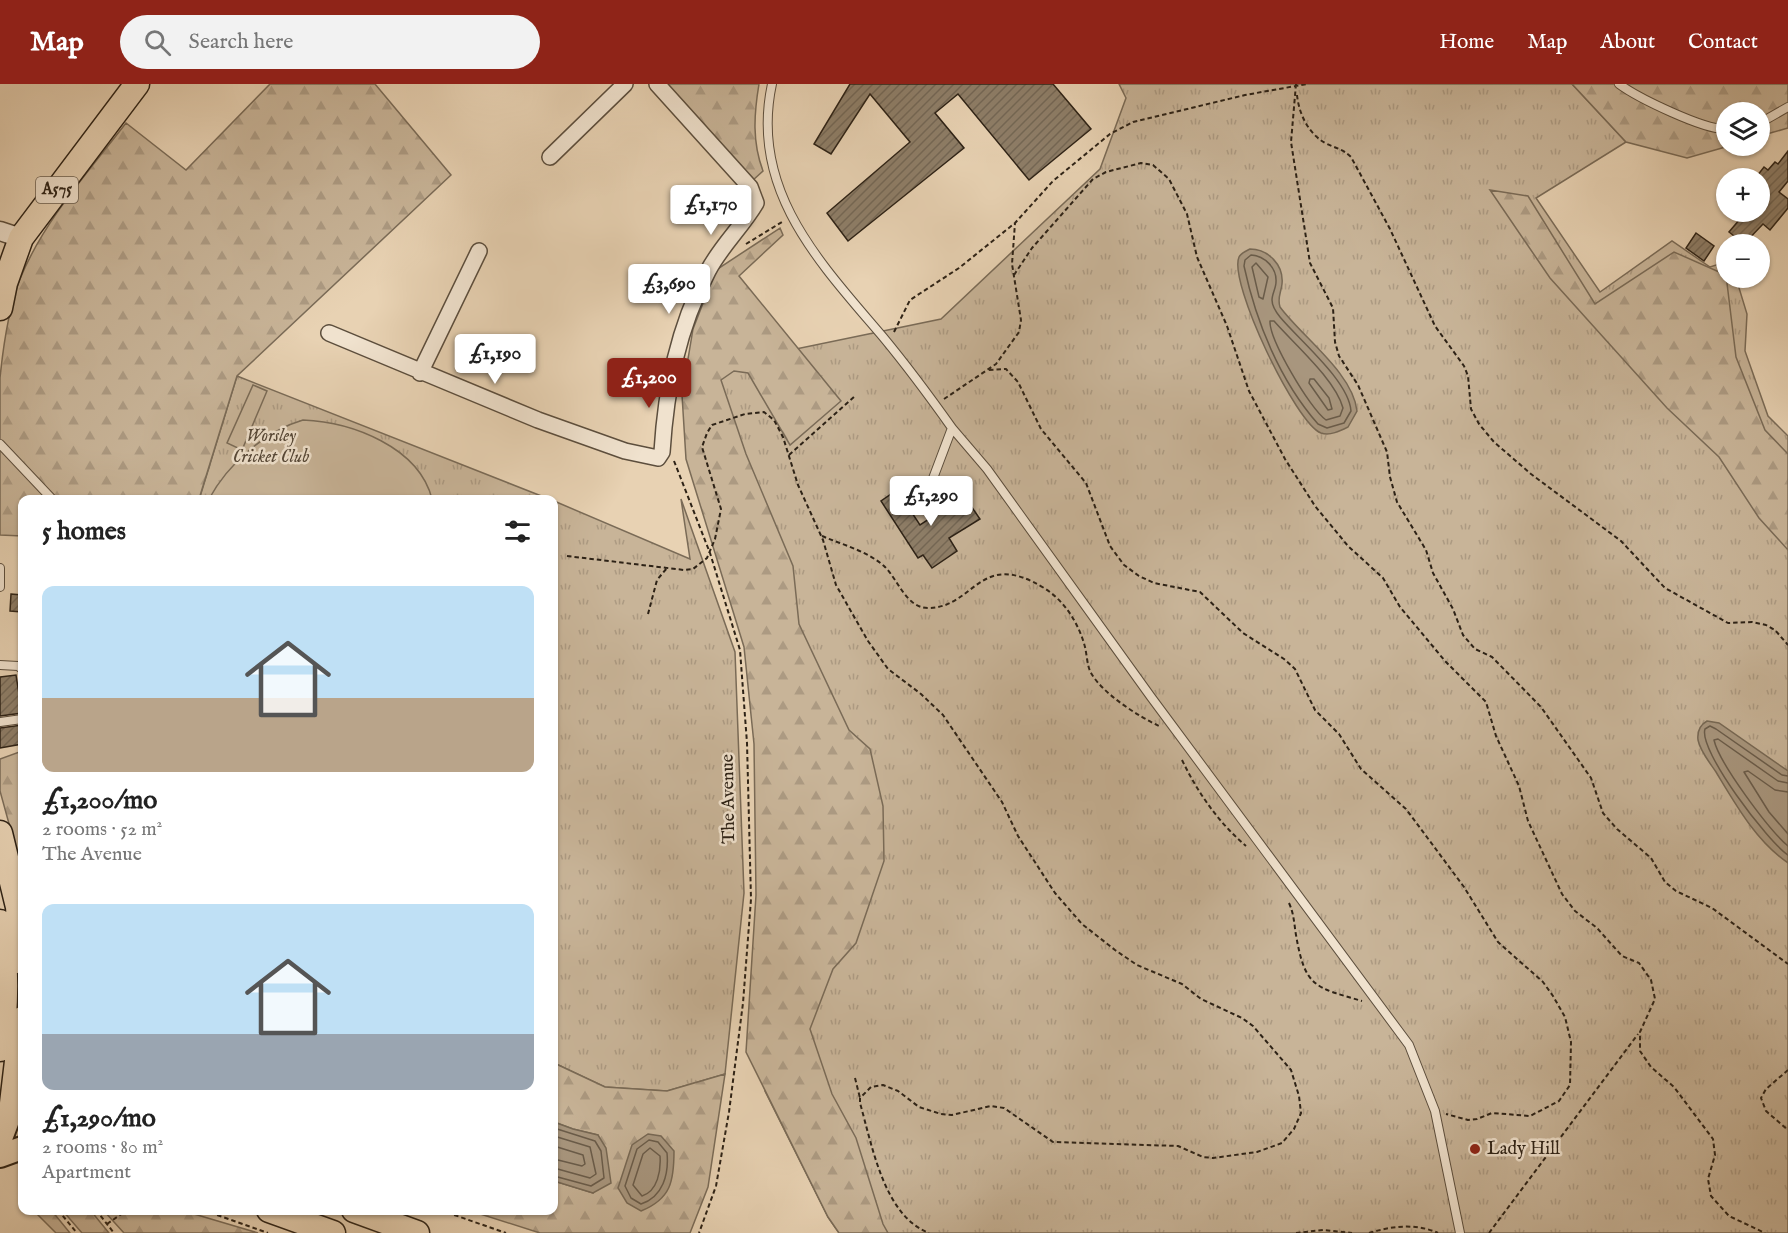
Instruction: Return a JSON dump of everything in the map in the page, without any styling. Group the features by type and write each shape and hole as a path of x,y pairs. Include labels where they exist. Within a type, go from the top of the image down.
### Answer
{"highway":[{"name":"A575","path":"0,308 10,235 136,84"},
{"path":"0,833 18,907"},
{"path":"0,922 6,958 11,1091"},
{"path":"0,1049 9,1016"},
{"path":"283,1215 333,1233"},
{"path":"311,1215 338,1233"},
{"path":"368,1215 417,1233"}],"main road":[{"path":"0,1140 11,1091"},
{"path":"0,1156 18,1149"}],"street":[{"path":"550,157 625,84"},
{"path":"329,333 420,373 538,420 655,459 662,452 670,375 685,321 709,269 756,203 750,187 657,84"},
{"path":"420,373 479,250"}],"lane":[{"path":"772,84 768,137 773,165 792,219 813,254 987,469 1151,697 1398,1029 1420,1068 1435,1111 1460,1233"},
{"path":"1619,84 1644,100 1701,123 1716,127"},
{"path":"1770,117 1788,107"},
{"path":"929,489 952,428"},
{"path":"0,444 48,495"},
{"path":"0,568 0,587"},
{"path":"0,665 18,666"},
{"path":"0,722 18,720"}],"path":[{"path":"888,344 910,300 959,268 1015,223 1072,163 1110,134 1133,122 1245,95 1307,84"},
{"path":"1297,85 1298,107 1308,128 1324,143 1346,152 1359,171 1390,230 1435,326 1464,366 1468,376 1471,409 1479,424 1494,442 1531,474 1622,541 1665,588 1728,623 1752,622 1766,626 1774,630 1788,645"},
{"path":"1297,85 1291,142 1310,262 1333,308 1335,342 1339,356 1358,385 1388,452 1390,477 1397,502 1426,550 1433,573 1453,609 1463,635 1475,649 1492,657 1541,707 1591,778 1603,813 1617,830 1651,858 1665,882 1676,891 1712,908 1788,964"},
{"path":"1014,275 1032,248 1093,179 1106,172 1141,163 1154,165 1169,179 1186,214 1197,257 1227,326 1249,391 1285,459 1315,506 1334,530 1356,555 1383,578 1400,607 1433,647 1486,702 1496,736 1519,786 1528,821 1562,894 1575,911 1597,928 1622,956 1639,963 1651,980 1654,999 1640,1032 1489,1233"},
{"path":"745,245 760,234 792,219"},
{"path":"936,405 989,370 1019,332 1021,320 1012,264 1015,223"},
{"path":"989,370 1006,369 1014,376 1041,429 1086,483 1110,546 1124,565 1154,583 1200,592 1243,633 1284,659 1294,669 1315,710 1340,734 1361,769 1406,809 1464,887 1498,942 1543,982 1553,996 1565,1017 1572,1042 1570,1085 1559,1101 1545,1110 1520,1117 1492,1113 1467,1120 1435,1111"},
{"path":"788,456 854,397"},
{"path":"567,556 667,568 693,569 700,565 710,553 716,539 721,509 702,447 712,424 746,414 764,412 778,427 820,535 836,585 868,641 888,669 921,694 943,715 1002,802 1018,837 1044,878 1071,913 1114,950 1137,965 1177,981 1200,999 1242,1018 1253,1026 1291,1070 1301,1104 1294,1129 1282,1143 1257,1152 1213,1158 1193,1154 1178,1146 1053,1142 1004,1108 991,1106 952,1115 941,1114 919,1107 898,1091 883,1085 871,1087 860,1098"},
{"name":"The Avenue","path":"673,457 674,468 710,553 740,650 747,742 750,899 742,1003 729,1112 716,1186 699,1233"},
{"path":"820,535 874,559 884,567 911,602 920,607 936,608 953,601 981,581 997,575 1018,576 1047,590 1063,604 1077,625 1090,673 1132,711 1163,728"},
{"path":"648,614 657,580 667,568"},
{"path":"1180,756 1191,779 1221,823 1249,848"},
{"path":"1283,894 1293,913 1304,974 1319,987 1365,1002"},
{"path":"1640,1032 1639,1046 1644,1058 1674,1087 1713,1139 1715,1155 1708,1179 1711,1196 1729,1216 1765,1233"},
{"path":"1788,1070 1766,1089 1761,1098 1766,1112 1788,1130"},
{"path":"855,1078 866,1126 895,1205 905,1219 929,1233"},
{"path":"62,1215 76,1233"},
{"path":"100,1215 114,1233"},
{"path":"107,1224 120,1215"},
{"path":"217,1215 268,1233"},
{"path":"454,1215 506,1233"},
{"path":"1369,1233 1402,1227 1423,1227 1438,1233"},
{"path":"1296,1233 1323,1230 1352,1233"}],"green space":[{"path":"270,84 375,84 451,175 237,376 200,495 18,495 18,536 0,535 0,378 16,290 30,258 54,217 126,123 186,170"},
{"path":"665,84 759,84 755,128 759,160 763,171 752,181"},
{"path":"1119,84 1572,84 1626,142 1536,198 1600,292 1672,241 1710,267 1716,265 1716,288 1739,288 1747,314 1745,351 1768,416 1788,436 1788,1233 839,1233 828,1217 765,1091 780,812 714,366 941,319 1100,169 1126,98"},
{"path":"1572,84 1788,84 1788,128 1770,133 1770,102 1716,102 1716,150 1687,158 1626,142"},
{"path":"1490,190 1528,196 1595,304 1674,252 1716,271 1716,288 1728,288 1736,357 1765,430 1788,454 1788,550 1759,518 1719,457 1667,408 1550,278"},
{"path":"780,228 783,235 739,276 841,401 790,445 748,373 734,371 721,380 746,454 793,566 799,624 849,730 870,749 883,806 884,861 856,943 833,969 810,1029 832,1094 856,1138 883,1224 888,1233 839,1233 828,1217 746,1052 756,895 754,744 744,647 686,459 682,395 693,329 716,270"},
{"name":"Worsley Cricket Club","path":"237,376 539,495 201,495"},
{"path":"253,385 267,391 242,450 227,443"},
{"path":"303,420 322,422 362,432 381,441 413,465 425,481 430,495 211,495 226,473 249,450 289,425"},
{"path":"681,499 735,652 744,893 725,1074 667,1091 605,1087 558,1065 558,503 690,559"},
{"path":"18,752 18,856 0,791 0,759"},
{"path":"558,1065 605,1087 667,1091 725,1074 708,1187 690,1233 540,1233 484,1215 558,1215 558,1182 593,1193 598,1135 558,1123"},
{"path":"38,1215 55,1215 70,1233 56,1233"},
{"path":"66,1215 94,1215 109,1233 82,1233"},
{"path":"108,1215 197,1215 258,1233 124,1233"}],"water":[{"path":"1250,249 1263,252 1274,259 1282,277 1280,307 1337,369 1346,383 1357,411 1348,427 1331,433 1321,433 1310,424 1281,380 1254,321 1238,271 1239,257"},
{"path":"1707,721 1719,723 1788,771 1788,863 1756,833 1703,753 1698,734 1701,726"},
{"path":"558,1123 598,1135 606,1148 611,1183 593,1193 558,1182"},
{"path":"648,1134 661,1136 674,1151 673,1171 665,1195 641,1211 627,1203 618,1188 632,1145"}],"building":[{"path":"850,84 1053,84 1091,129 1029,180 958,94 935,113 964,148 848,241 827,213 910,142 870,94 831,154 814,144"},
{"path":"1788,151 1788,181 1779,192 1788,199 1788,208 1770,230 1763,224 1754,234 1732,234 1729,232 1738,222 1770,222 1770,168 1775,162 1778,164"},
{"path":"1696,233 1714,246 1704,261 1686,248"},
{"path":"897,490 920,525 964,496 980,519 949,538 957,551 932,568 923,555 918,558 881,501"},
{"path":"11,594 18,595 18,612 10,611"},
{"path":"16,675 18,714 0,716 0,677"},
{"path":"18,726 18,745 0,748 0,728"}],"place":[{"name":"Lady Hill","path":"1475,1149"}]}
